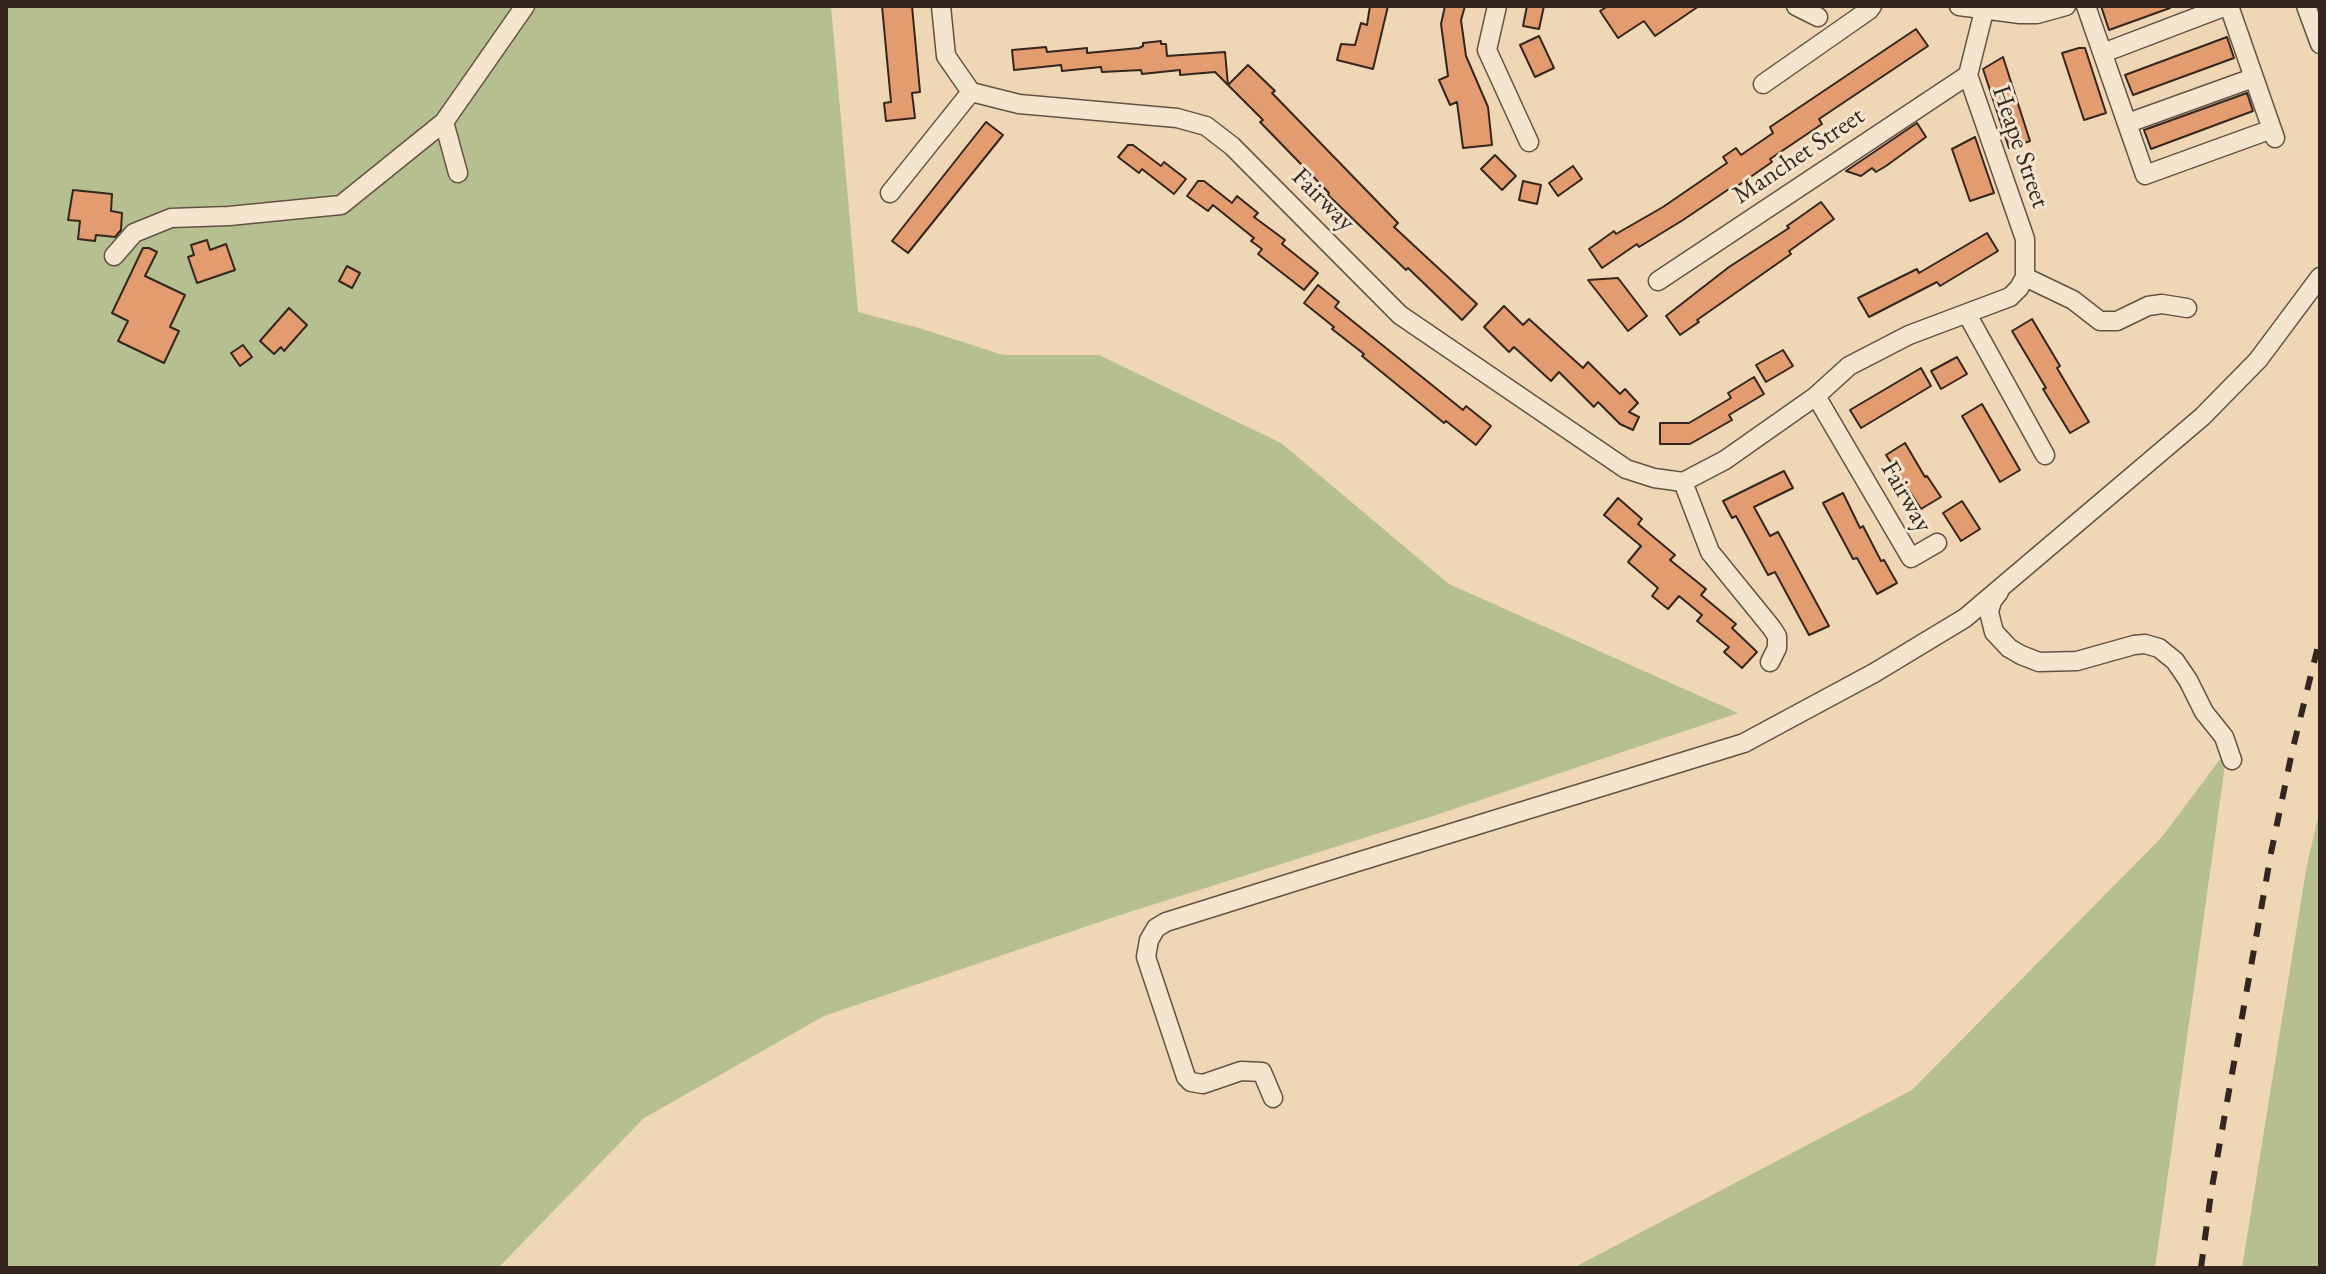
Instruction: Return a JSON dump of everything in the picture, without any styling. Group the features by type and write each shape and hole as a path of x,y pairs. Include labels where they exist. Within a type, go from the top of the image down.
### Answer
{"street":[{"path":"114,256 134,233 171,218 229,216 341,205 444,122 525,6"},
{"path":"890,193 971,92 946,56 941,6"},
{"path":"1497,6 1487,50 1529,142"},
{"path":"1796,6 1818,17"},
{"path":"1763,84 1872,6"},
{"path":"1959,6 1984,11 2037,14 2066,6"},
{"path":"2086,6 2145,175 2274,133 2228,6 2103,53"},
{"path":"2306,6 2320,44"},
{"name":"Heape Street","path":"1984,11 1968,75 2025,239 2025,277"},
{"name":"Manchet Street","path":"1658,281 1968,75"},
{"path":"2128,123 2253,78"},
{"name":"Fairway","path":"971,92 1019,104 1177,118 1206,126 1232,146 1400,315 1626,469 1654,478 1683,482"},
{"path":"444,122 458,173"},
{"path":"1770,662 1777,648 1777,636 1710,552 1683,482 1725,460 1816,396 1849,366 1909,335 2010,297 2025,277 2073,300 2100,321 2117,321 2148,306 2162,304 2187,308"},
{"path":"1273,1098 1262,1072 1241,1071 1203,1084 1191,1082 1186,1077 1146,957 1149,940 1156,928 1166,922 1340,867 1744,743 1874,673 1965,618 2202,417 2258,360 2320,277"},
{"path":"1967,314 2045,455"},
{"name":"Fairway","path":"1816,396 1911,558 1937,543"},
{"path":"2003,587 1992,601 1990,620 1994,632 2021,655 2039,662 2077,661 2134,645 2159,648 2175,661 2188,680 2204,712 2224,737 2232,760"}],"green space":[{"path":"6,6 831,6 858,312 1003,355 1099,355 1281,443 1449,584 1738,713 1433,816 1117,916 824,1016 644,1118 498,1268 6,1268"},
{"path":"2227,750 2155,1268 1573,1268 1912,1090 2162,837"},
{"path":"2320,808 2320,1268 2242,1268 2306,870"}],"building":[{"path":"882,6 912,6 920,92 912,93 915,118 886,121 884,103 891,102"},
{"path":"1370,6 1388,6 1373,69 1337,60 1341,44 1355,45 1361,23 1367,25"},
{"path":"1445,6 1465,6 1461,20 1466,56 1488,107 1492,145 1463,148 1457,102 1450,105 1439,80 1448,76 1441,24"},
{"path":"1527,6 1544,6 1539,29 1523,26"},
{"path":"1608,6 1699,6 1655,36 1644,21 1618,38 1600,11"},
{"path":"2101,6 2170,6 2170,8 2109,30"},
{"path":"1916,29 1928,46 1819,119 1822,124 1770,159 1772,162 1736,187 1639,247 1637,244 1602,268 1589,249 1614,231 1616,234 1663,207 1727,163 1723,157 1736,148 1741,155 1773,133 1770,127"},
{"path":"1539,36 1554,68 1535,77 1520,45"},
{"path":"2227,37 2234,58 2133,95 2125,75"},
{"path":"1161,41 1161,44 1166,44 1167,56 1225,52 1228,85 1215,72 1180,75 1180,70 1142,74 1141,70 1102,72 1101,67 1062,71 1061,65 1014,70 1012,50 1046,47 1047,52 1087,48 1087,53 1139,48 1143,43"},
{"path":"2085,48 2106,113 2084,120 2062,53"},
{"path":"2003,57 2030,141 2009,148 1983,69"},
{"path":"1248,65 1275,91 1272,93 1398,223 1394,227 1477,304 1462,320 1328,195 1228,85"},
{"path":"2247,93 2253,111 2151,149 2144,130"},
{"path":"986,122 1003,135 908,253 892,241"},
{"path":"1917,123 1926,137 1886,166 1876,172 1872,168 1861,176 1846,171"},
{"path":"1975,137 1994,193 1970,201 1952,149"},
{"path":"1128,145 1133,145 1161,166 1164,162 1186,179 1174,194 1142,169 1139,173 1118,157"},
{"path":"1495,155 1516,176 1502,190 1481,169"},
{"path":"1573,166 1582,179 1558,196 1549,183"},
{"path":"1198,181 1204,181 1232,203 1237,196 1258,213 1254,217 1285,240 1282,244 1318,273 1304,290 1258,254 1262,249 1251,241 1254,238 1213,205 1208,211 1187,196"},
{"path":"1523,181 1541,185 1537,204 1519,200"},
{"path":"73,190 112,194 111,211 122,213 121,230 115,237 96,235 95,241 78,239 80,221 68,220"},
{"path":"1821,202 1834,219 1680,335 1666,316"},
{"path":"1987,233 1998,251 1940,286 1937,282 1869,317 1858,298 1917,269 1919,273"},
{"path":"207,240 210,250 226,244 235,270 197,283 188,257 194,255 191,245"},
{"path":"143,248 157,252 145,276 185,295 170,327 179,331 164,363 118,341 128,321 112,313"},
{"path":"347,266 360,273 352,288 339,281"},
{"path":"1618,278 1647,316 1628,331 1588,280"},
{"path":"1318,285 1339,302 1335,307 1463,410 1466,406 1491,426 1476,445 1362,356 1364,354 1304,303"},
{"path":"1504,306 1523,325 1529,319 1583,368 1588,362 1620,394 1625,389 1638,403 1629,412 1639,417 1633,430 1620,424 1598,402 1594,407 1559,372 1551,381 1514,347 1509,352 1484,327"},
{"path":"289,308 307,325 284,351 281,347 274,354 260,341"},
{"path":"2032,319 2089,422 2070,433 2012,331"},
{"path":"243,345 252,357 240,366 231,353"},
{"path":"1783,350 1793,366 1766,382 1756,365"},
{"path":"1957,357 1967,374 1941,389 1931,371"},
{"path":"1921,368 1931,386 1861,428 1850,410"},
{"path":"1754,377 1764,394 1729,415 1732,420 1690,444 1660,444 1660,423 1689,423 1731,398 1728,393"},
{"path":"1982,404 2020,470 2000,482 1962,416"},
{"path":"1905,443 1941,497 1921,509 1886,455"},
{"path":"1784,471 1793,488 1754,507 1770,536 1778,532 1829,626 1809,635 1775,572 1768,575 1736,516 1732,518 1723,501"},
{"path":"1843,493 1860,528 1863,526 1881,561 1884,560 1897,583 1877,594 1857,558 1853,559 1823,503"},
{"path":"1618,498 1642,519 1638,524 1675,555 1670,560 1706,589 1701,595 1736,624 1732,628 1757,652 1742,668 1724,652 1729,647 1697,621 1702,615 1679,596 1668,609 1652,596 1658,588 1628,562 1641,546 1604,515"},
{"path":"1962,501 1980,529 1961,541 1943,513"}],"railway":[{"path":"2201,1268 2211,1193 2271,853 2320,638"}]}
